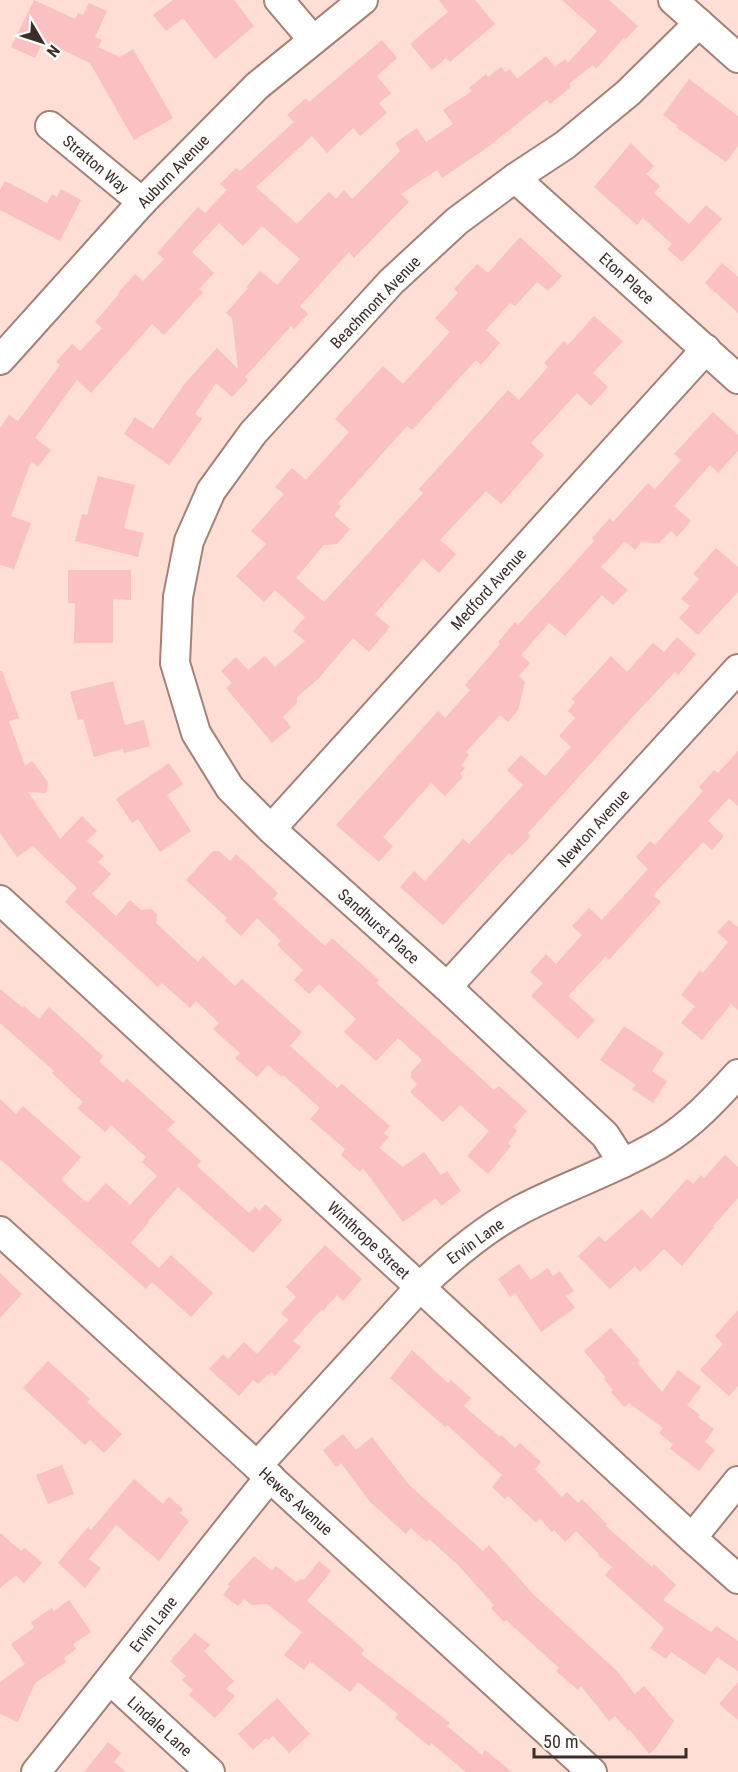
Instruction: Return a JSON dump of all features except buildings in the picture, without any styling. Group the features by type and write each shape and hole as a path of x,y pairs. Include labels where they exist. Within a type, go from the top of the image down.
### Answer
{"street":[{"path":"279,0 313,40"},
{"name":"Auburn Avenue","path":"0,360 142,202 257,86 363,0"},
{"path":"673,0 738,58"},
{"name":"Beachmont Avenue","path":"175,663 178,597 189,541 211,491 252,433 391,282 457,221 565,145 628,93 699,23"},
{"name":"Stratton Way","path":"50,126 142,202"},
{"name":"Eton Place","path":"515,178 738,379"},
{"name":"Medford Avenue","path":"271,829 706,350"},
{"name":"Sandhurst Place","path":"175,663 195,733 230,788 271,829 447,987 605,1135 623,1163"},
{"name":"Newton Avenue","path":"447,987 738,669"},
{"name":"Winthrope Street","path":"0,900 738,1579"},
{"name":"Ervin Lane","path":"36,1772 200,1563 263,1471 420,1287 447,1261 481,1234 521,1209 623,1163 665,1141 709,1106 738,1074"},
{"name":"Hewes Avenue","path":"0,1231 592,1772"},
{"path":"692,1538 738,1481"},
{"name":"Lindale Lane","path":"110,1680 210,1772"}]}
